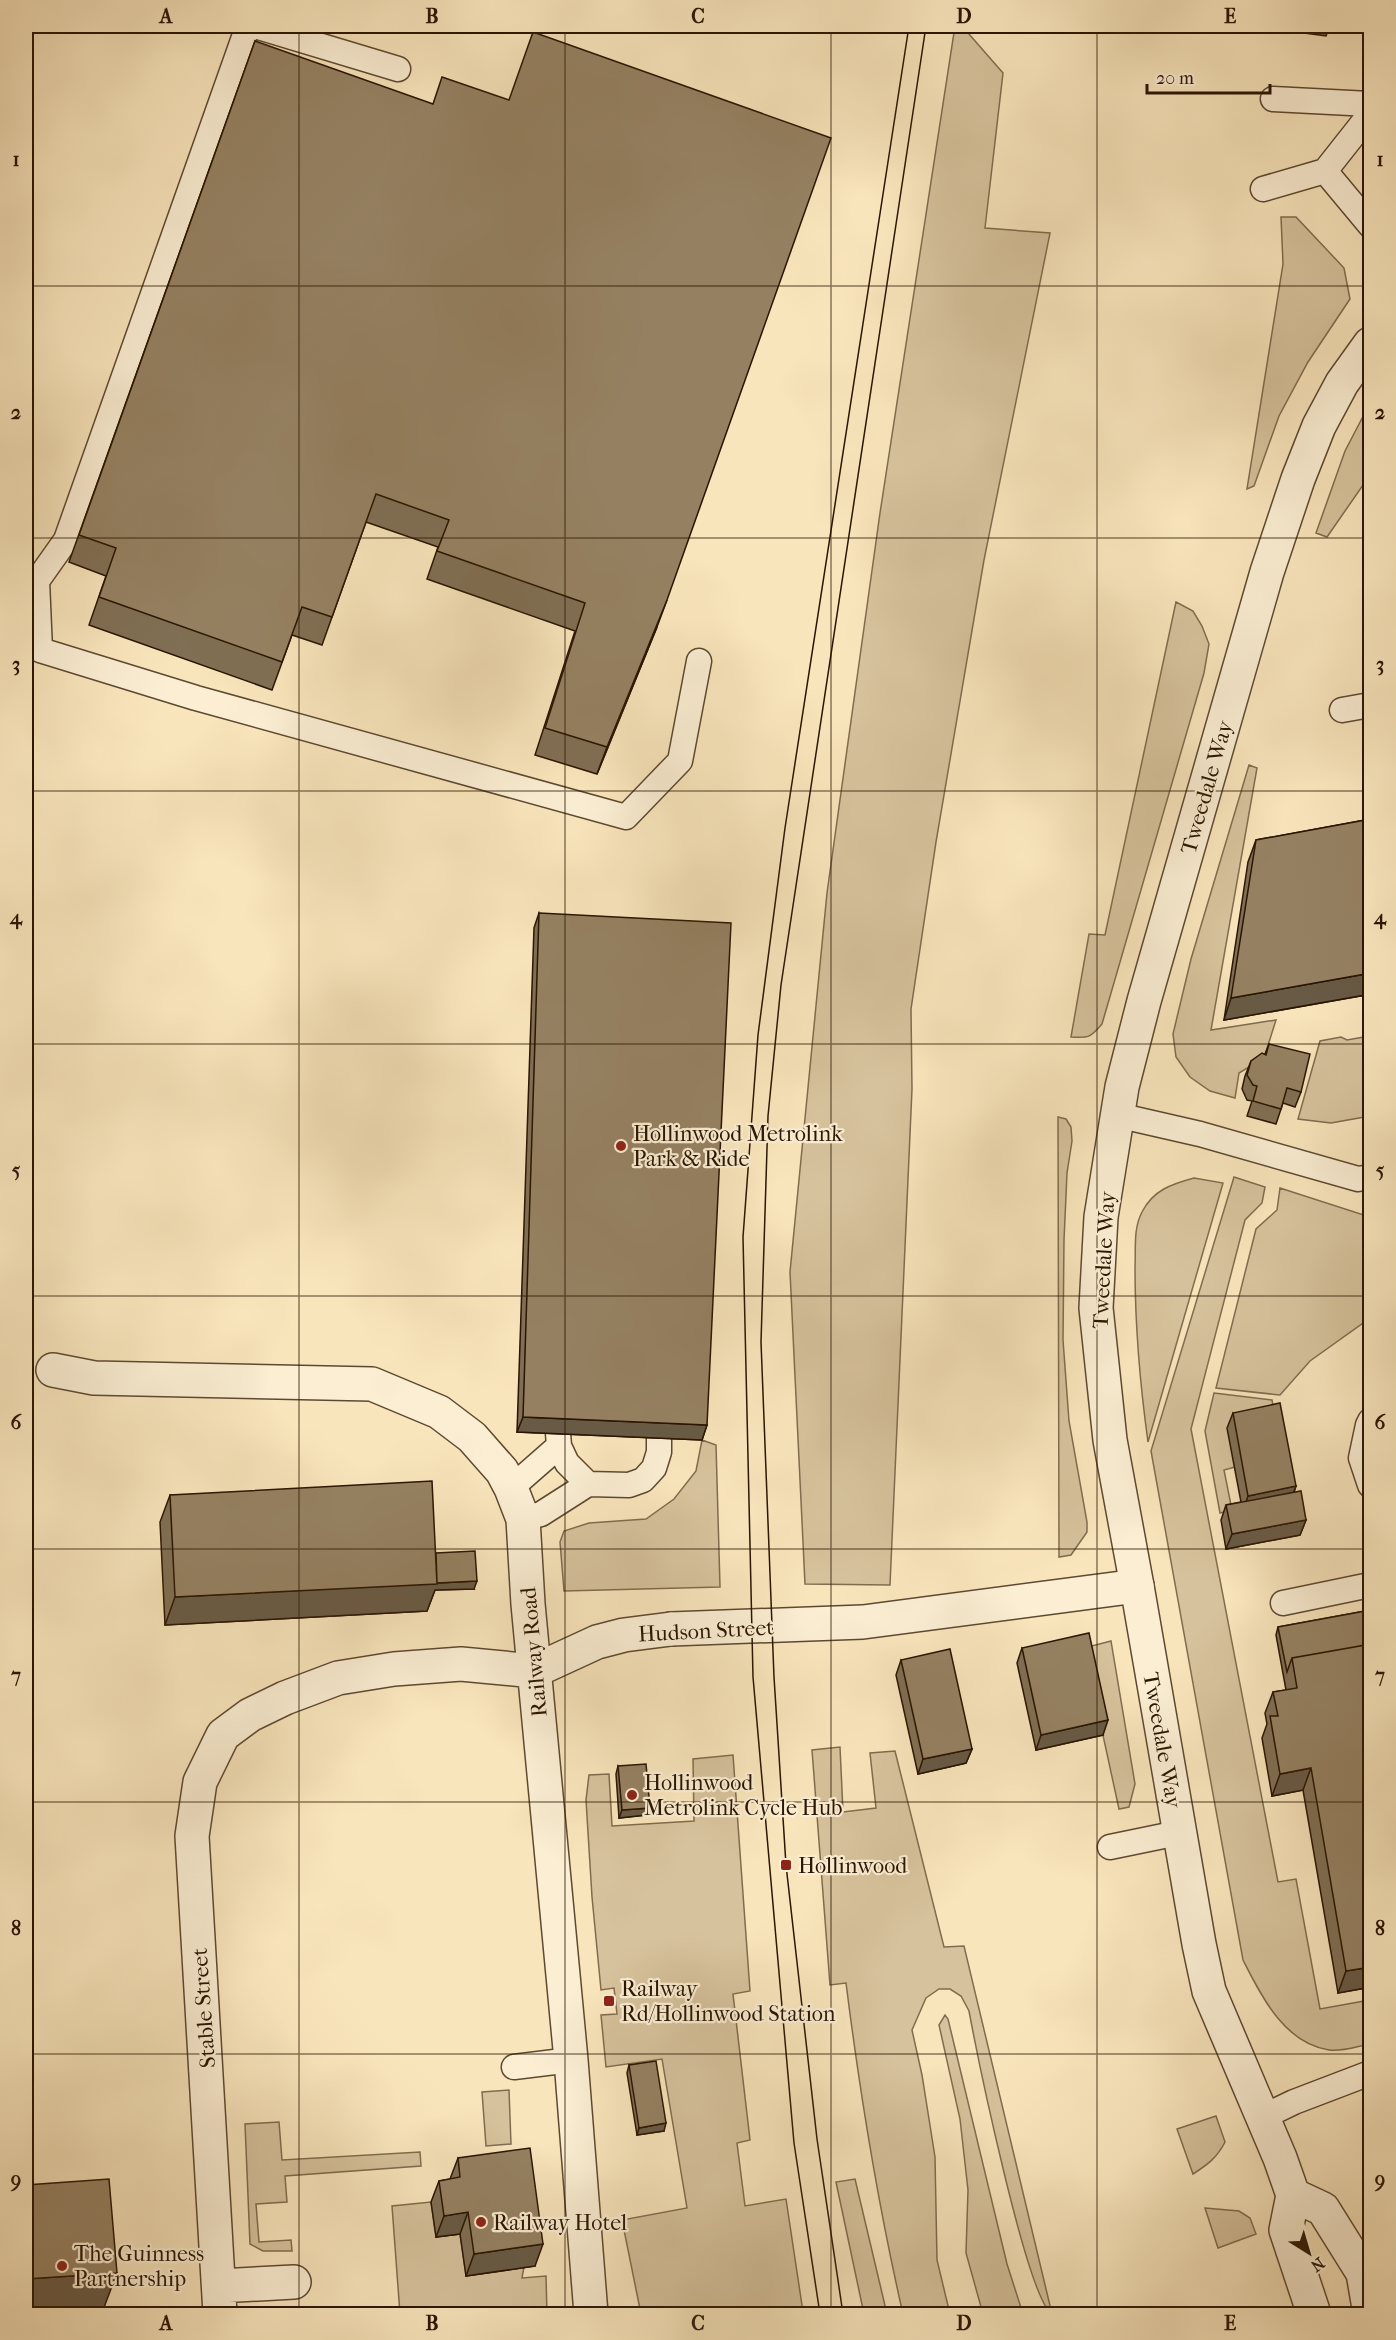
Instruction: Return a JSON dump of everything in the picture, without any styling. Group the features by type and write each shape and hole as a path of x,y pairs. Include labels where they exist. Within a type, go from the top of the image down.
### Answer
{"street":[{"name":"Tweedale Way","path":"1293,2194 1209,1991 1110,1440 1096,1308 1101,1217 1118,1115 1144,1001 1274,552 1298,479 1319,426 1341,382 1371,344"},
{"name":"Railway Road","path":"53,1370 94,1378 372,1384 439,1412 472,1437 502,1471 523,1519 534,1671 571,2060 591,2314"},
{"name":"Hudson Street","path":"534,1671 597,1642 624,1635 671,1629 863,1622 1137,1586"},
{"name":"Stable Street","path":"294,2282 217,2306 192,1836 200,1782 223,1735 250,1715 285,1698 338,1678 394,1669 461,1664 534,1671"},
{"path":"1305,2307 1286,2230 1293,2194 1323,2209 1367,2275 1370,2314"}],"lane":[{"path":"248,26 66,540 32,579 40,650 196,698 626,817 680,761 699,661"},
{"path":"255,26 398,69"},
{"path":"1273,99 1371,104"},
{"path":"1263,189 1325,171 1371,114"},
{"path":"1325,171 1371,225"},
{"path":"1342,710 1371,705"},
{"path":"1118,1115 1200,1134 1358,1179 1371,1176"},
{"path":"1371,1421 1368,1425 1361,1458 1371,1485"},
{"path":"523,1519 541,1514 588,1484 629,1485 643,1480 654,1468 659,1438"},
{"path":"511,1488 559,1440 567,1463 588,1484"},
{"path":"1283,1603 1371,1585"},
{"path":"1110,1847 1179,1833"},
{"path":"514,2067 571,2060"},
{"path":"1263,2117 1294,2102 1371,2073"}],"shaded area":[{"path":"955,26 962,26 1003,73 985,228 1050,233 984,560 936,842 911,1009 912,1089 890,1585 805,1584 790,1272 827,893 880,513"},
{"path":"1281,217 1296,217 1344,268 1350,299 1308,362 1279,416 1254,486 1247,489 1283,264"},
{"path":"1370,403 1370,475 1327,537 1316,533 1345,451"},
{"path":"1176,602 1193,611 1202,626 1209,644 1204,673 1102,1024 1089,1036 1071,1037 1089,934 1105,935"},
{"path":"1249,765 1257,768 1211,1030 1276,1020 1264,1058 1239,1073 1235,1098 1210,1091 1190,1077 1176,1057 1173,1034 1191,959"},
{"path":"1370,1036 1370,1116 1331,1123 1298,1119 1320,1041 1341,1037 1347,1040"},
{"path":"1058,1117 1066,1119 1071,1127 1072,1141 1067,1173 1064,1240 1063,1340 1069,1421 1087,1522 1087,1532 1071,1555 1059,1557"},
{"path":"1234,1177 1265,1187 1262,1203 1245,1220 1191,1429 1278,1882 1296,1879 1320,2009 1370,2000 1370,2044 1339,2050 1313,2046 1287,2028 1267,2003 1243,1960 1151,1451"},
{"path":"1194,1178 1223,1183 1148,1442 1140,1377 1136,1311 1137,1225 1146,1204 1157,1193"},
{"path":"1280,1188 1370,1217 1370,1318 1310,1361 1280,1395 1216,1388 1256,1229 1277,1210"},
{"path":"1214,1393 1272,1400 1275,1418 1235,1467 1224,1470 1232,1510 1220,1513 1205,1431"},
{"path":"702,1440 716,1445 720,1587 564,1591 560,1542 564,1531 589,1523 646,1519 674,1499 696,1471"},
{"path":"1111,1641 1135,1784 1129,1807 1119,1809 1084,1648"},
{"path":"840,1747 843,1812 876,1808 870,1753 895,1751 944,1947 964,1946 1052,2314 1042,2298 1017,2223 992,2122 969,2011 961,1996 950,1989 939,1989 926,1998 912,2030 922,2075 935,2157 937,2260 950,2314 903,2314 870,2149 846,1983 830,1985 812,1750"},
{"path":"733,1755 750,1991 733,1994 750,2140 737,2143 745,2206 786,2199 803,2312 801,2314 641,2314 622,2220 687,2208 662,2059 606,2067 601,2015 617,2014 614,1988 601,1990 586,1800 589,1775 609,1774 612,1826 694,1821 693,1759"},
{"path":"945,2015 948,2019 1007,2264 1023,2314 983,2314 966,2253 968,2190 960,2119 939,2025"},
{"path":"509,2090 511,2144 486,2146 482,2092"},
{"path":"1216,2116 1225,2142 1211,2161 1193,2174 1177,2129"},
{"path":"279,2122 282,2160 420,2152 421,2166 285,2176 287,2202 256,2204 259,2242 291,2240 292,2251 263,2251 250,2244 245,2124"},
{"path":"855,2179 887,2314 864,2314 836,2182"},
{"path":"431,2202 436,2237 460,2234 466,2276 524,2267 522,2278 546,2276 547,2314 400,2314 392,2206"},
{"path":"1205,2208 1239,2211 1250,2218 1256,2234 1218,2248"}],"building":[{"path":"533,32 831,138 667,600 607,747 545,728 585,603 437,551 449,520 376,494 332,617 302,607 282,662 99,597 116,548 79,535 255,41 433,104 442,77 509,100"},
{"path":"1371,819 1371,973 1231,998 1256,840"},
{"name":"Hollinwood Metrolink Park & Ride","path":"539,913 731,923 707,1425 523,1417"},
{"path":"1269,1044 1310,1054 1301,1092 1287,1088 1281,1109 1253,1101 1257,1086 1253,1085 1247,1075 1251,1061 1262,1053 1266,1055"},
{"path":"1280,1403 1296,1486 1248,1496 1233,1413"},
{"path":"432,1481 437,1584 175,1597 170,1495"},
{"path":"1301,1491 1306,1520 1232,1534 1226,1505"},
{"path":"475,1551 477,1581 437,1583 436,1553"},
{"path":"1371,1610 1371,1644 1292,1658 1287,1672 1278,1627"},
{"path":"1089,1633 1108,1720 1041,1735 1022,1648"},
{"path":"1371,1644 1371,1967 1346,1971 1311,1768 1280,1774 1270,1716 1278,1716 1273,1692 1297,1688 1292,1658"},
{"path":"950,1649 972,1749 923,1759 901,1660"},
{"name":"Hollinwood Metrolink Cycle Hub","path":"646,1764 650,1808 622,1810 618,1766"},
{"path":"656,2061 666,2123 639,2128 629,2065"},
{"name":"Railway Hotel","path":"530,2148 543,2244 474,2254 468,2212 444,2216 439,2181 460,2177 458,2158"},
{"path":"109,2179 117,2273 26,2279 26,2185"}],"tram line":[{"path":"820,2314 794,2143 753,1677 743,1237 758,1035 785,828 909,26"},
{"path":"843,2314 817,2139 786,1865 774,1677 761,1342 768,1116 781,985 926,26"}],"place":[{"name":"Hollinwood Metrolink Park & Ride","path":"621,1146"},
{"name":"Hollinwood Metrolink Cycle Hub","path":"632,1795"},
{"name":"Hollinwood","path":"786,1865"},
{"name":"Railway Rd/Hollinwood Station","path":"609,2001"},
{"name":"Railway Hotel","path":"481,2222"},
{"name":"The Guinness Partnership","path":"62,2266"}]}
